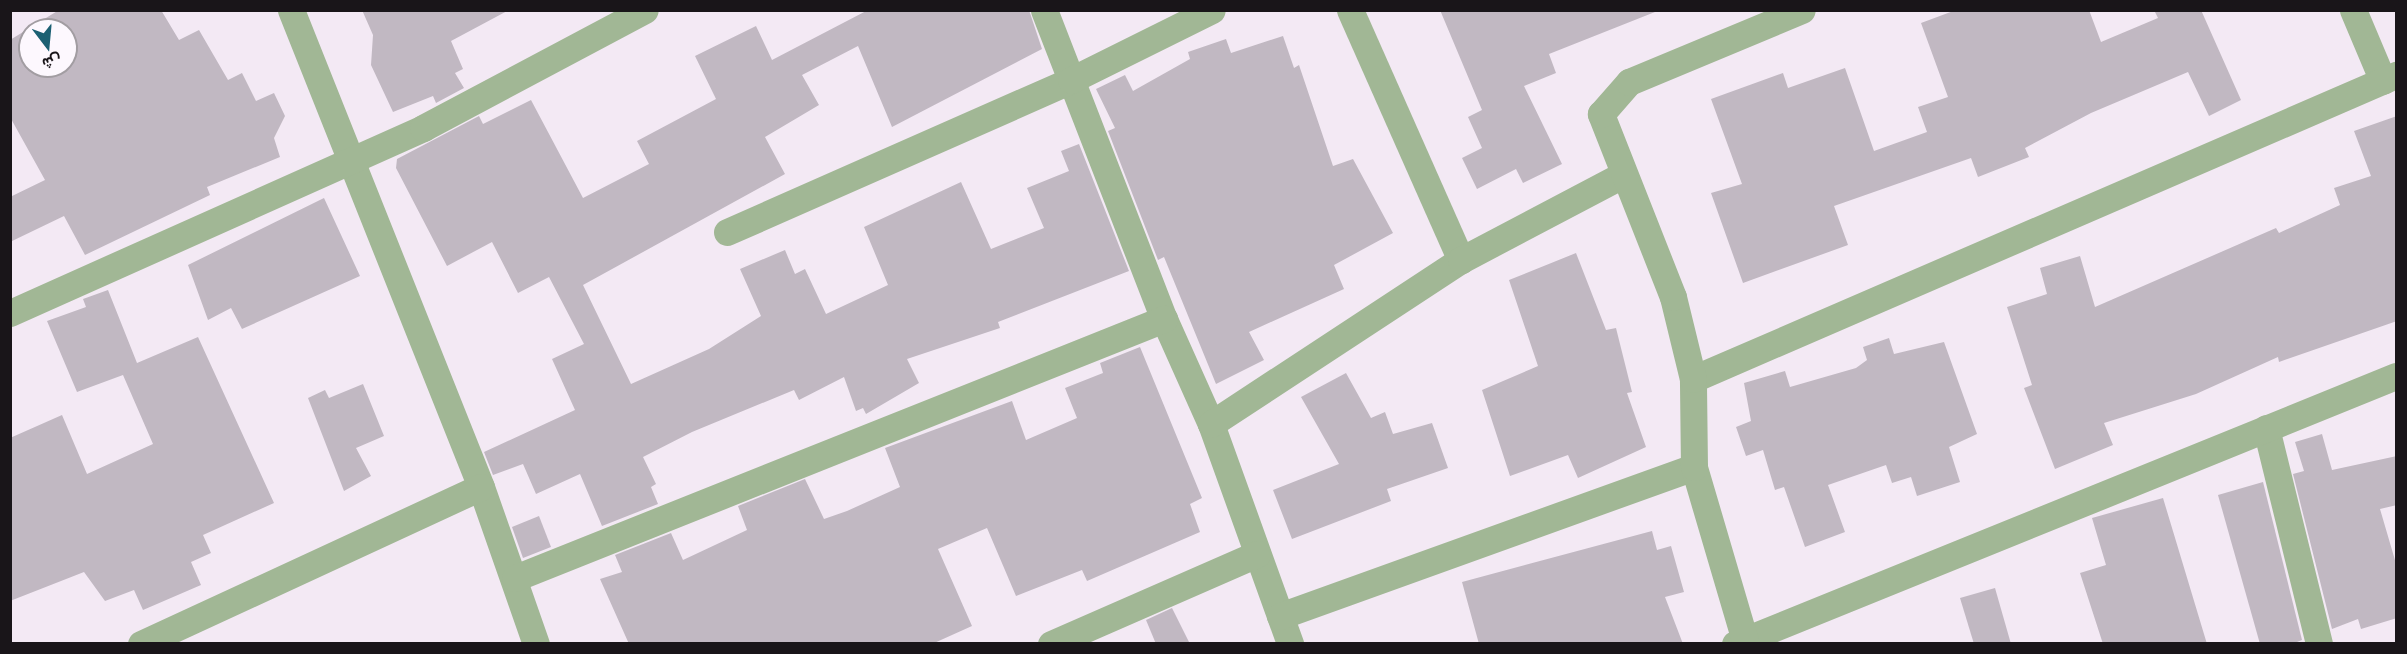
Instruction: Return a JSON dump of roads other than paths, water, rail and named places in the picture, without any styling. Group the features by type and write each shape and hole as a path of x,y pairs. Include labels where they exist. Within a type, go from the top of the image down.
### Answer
{"street":[{"path":"291,10 347,161 481,487 515,578 536,644"},
{"path":"10,313 489,95 645,10"},
{"path":"1044,10 1164,320 1211,424 1290,644"},
{"path":"727,232 1071,80 1212,10"},
{"path":"1350,10 1461,260"},
{"path":"1803,10 1629,82 1612,98 1601,114 1673,297 1693,379 1694,467 1742,642 2397,375"},
{"path":"1693,379 2390,78 2352,10"},
{"path":"1211,424 1461,260 1624,174"},
{"path":"515,578 1164,320"},
{"path":"2266,428 2319,644"},
{"path":"1280,616 1694,467"},
{"path":"141,644 481,487"},
{"path":"1051,644 1257,554"}]}
